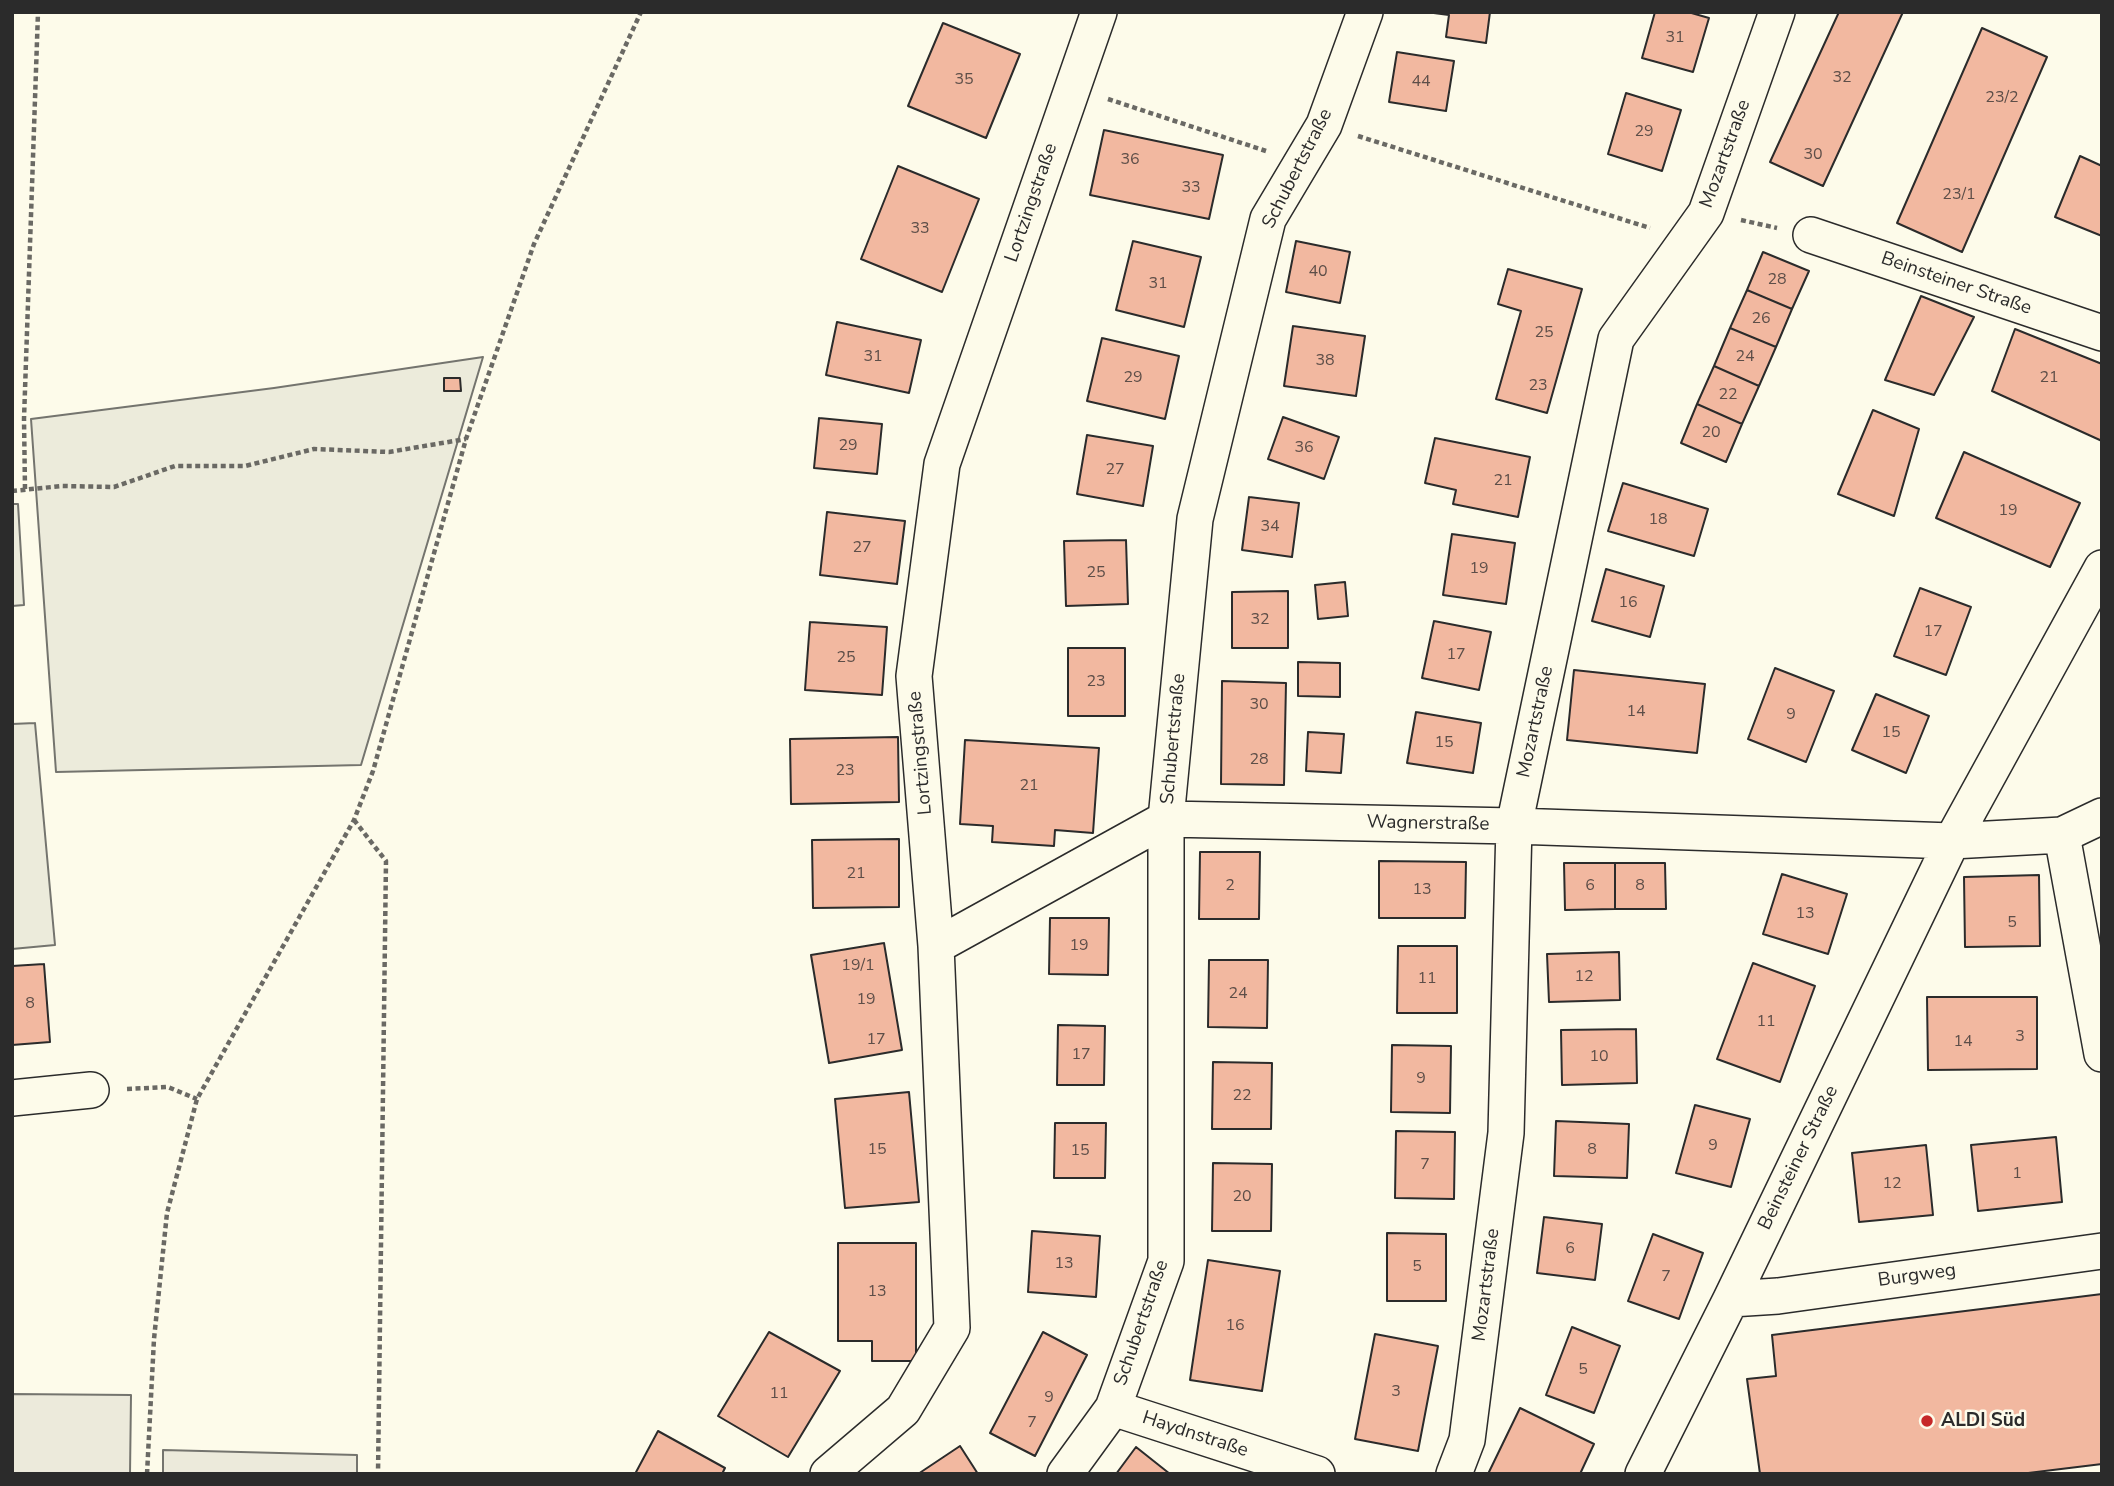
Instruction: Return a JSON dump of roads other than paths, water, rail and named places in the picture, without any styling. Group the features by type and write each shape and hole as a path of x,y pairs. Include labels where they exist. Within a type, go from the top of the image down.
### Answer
{"street":[{"name":"Lortzingstraße","path":"828,1474 903,1410 952,1328 936,946 914,676 942,464 1099,12"},
{"name":"Schubertstraße","path":"1065,1474 1113,1408 1166,1261 1166,818 1195,519 1268,219 1324,125 1365,12"},
{"name":"Mozartstraße","path":"1454,1474 1467,1440 1506,1133 1514,826 1616,339 1696,226 1777,12"},
{"name":"Beinsteiner Straße","path":"1811,235 2102,333"},
{"name":"Beinsteiner Straße","path":"1643,1474 1731,1299 1952,841 2102,568"},
{"path":"1952,841 2062,835 2102,816"},
{"path":"936,946 1166,818"},
{"name":"Wagnerstraße","path":"1166,818 1514,826 1952,841"},
{"path":"2062,835 2102,1054"},
{"path":"12,1098 92,1090"},
{"name":"Burgweg","path":"1731,1299 1778,1296 2102,1251"},
{"name":"Haydnstraße","path":"1113,1408 1317,1474"}],"place":[{"name":"ALDI Süd","path":"1927,1421"}]}
